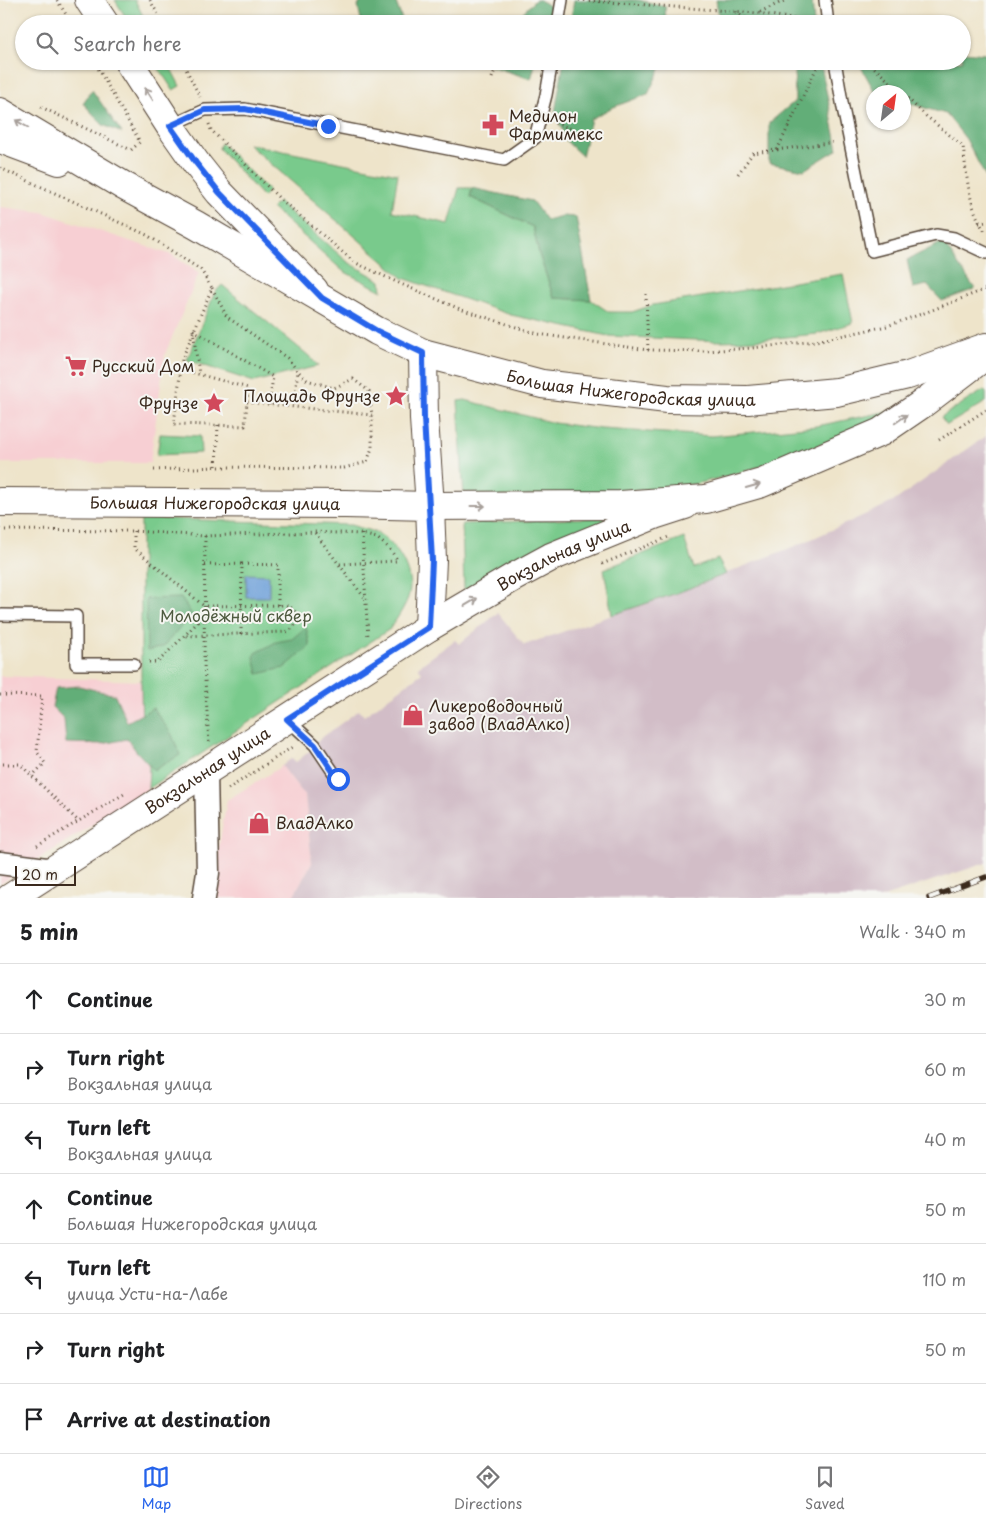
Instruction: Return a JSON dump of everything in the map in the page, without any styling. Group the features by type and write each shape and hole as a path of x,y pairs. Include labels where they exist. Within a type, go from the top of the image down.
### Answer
{"main road":[{"path":"89,0 98,15"},
{"path":"134,70 170,126 219,192 322,298"},
{"path":"0,112 124,186 196,225 322,298"},
{"path":"0,139 124,186"},
{"name":"Большая Нижегородская улица","path":"322,298 377,331 423,353 542,384 667,399 748,400 837,392 908,375 986,347"},
{"path":"423,353 424,418 432,560 429,627"},
{"name":"Большая Нижегородская улица","path":"0,502 430,506 620,505 706,499 762,483 881,432 922,404 986,355"},
{"name":"Вокзальная улица","path":"10,898 429,627 500,585 551,557 654,515 706,499"}],"street":[{"path":"204,898 208,873 206,772"},
{"path":"3,864 54,870"}],"lane":[{"path":"560,15 562,0"},
{"path":"825,0 827,15"},
{"path":"170,126 205,110 245,109 504,160 535,138 550,70"},
{"path":"836,70 872,251 936,235 954,238 986,253"},
{"path":"0,615 76,616 76,664 134,664"},
{"path":"287,719 315,745 338,779"}],"path":[{"path":"57,0 66,15"},
{"path":"150,0 158,15"},
{"path":"580,0 770,15"},
{"path":"758,13 786,0"},
{"path":"735,11 741,15"},
{"path":"35,104 131,150 140,142 99,70"},
{"path":"187,70 195,85 211,130 278,197 354,262 460,309 538,334 648,350 705,351 752,348 816,341 887,326 986,289"},
{"path":"492,78 495,70"},
{"path":"777,150 816,70"},
{"path":"877,70 893,85"},
{"path":"911,102 963,146 970,200 979,223 986,233"},
{"path":"540,118 592,136"},
{"path":"738,174 752,153 849,140"},
{"path":"0,168 147,235 201,270 226,316 288,358 307,380 334,388 353,379 369,391 372,415 372,448 367,462 344,468 216,467 154,470"},
{"path":"979,223 986,222"},
{"path":"180,370 248,388 245,426 174,424 180,370 182,359 212,288"},
{"path":"646,294 648,350"},
{"path":"193,330 199,374"},
{"path":"193,330 273,377 269,405"},
{"path":"293,408 298,371"},
{"path":"247,402 372,415"},
{"path":"939,440 986,410"},
{"path":"216,467 218,425"},
{"path":"0,530 134,531 205,536 315,532 362,534 377,538 389,548 397,561 339,564"},
{"path":"315,532 366,599"},
{"path":"362,534 369,640"},
{"path":"205,536 204,635 209,743"},
{"path":"134,548 204,606 290,606 297,616 296,624 290,631 184,636"},
{"path":"241,634 242,564"},
{"path":"204,565 278,564 278,605"},
{"path":"134,664 158,662 204,616"},
{"path":"0,695 42,696 37,752 45,763 32,776"},
{"path":"3,764 20,764 78,821"},
{"path":"3,864 130,790"}],"shaded area":[{"name":"Русский Дом","path":"0,207 42,212 172,255 199,273 165,354 150,463 0,463"},
{"path":"986,436 986,863 880,898 292,898 312,863 305,796 282,766 292,758 296,762 311,750 320,739 359,710 364,716 422,673 418,667 455,640 459,644 498,613 524,645 677,593 805,542 893,502"},
{"path":"0,676 141,681 142,740 149,768 148,789 0,884"},
{"path":"282,766 305,796 312,863 292,898 210,898 227,800"}],"green space":[{"path":"115,0 135,0 142,15 124,15"},
{"path":"362,0 395,0 400,15 360,15 358,6"},
{"path":"535,0 540,0 553,9 551,15 521,15"},
{"path":"574,0 638,0 665,6 666,15 572,15"},
{"path":"716,0 812,0 813,15 718,15"},
{"path":"971,53 986,54 986,178 966,139 946,114 911,104 911,85 871,85 863,70 971,70"},
{"path":"160,70 172,70 180,86 173,90"},
{"path":"503,70 534,70 531,79"},
{"path":"562,70 660,70 648,94 611,108 591,119 582,156 567,142 555,112"},
{"path":"794,70 822,70 838,149 804,170 769,163 769,123 795,101"},
{"path":"92,90 122,133 103,125 83,103"},
{"path":"221,143 269,191 263,197 221,151 219,148"},
{"path":"248,144 398,174 392,211 449,224 459,188 472,188 470,197 533,227 539,254 554,298 591,300 609,312 632,312 653,305 843,274 853,323 817,334 755,340 719,341 608,336 511,315 403,278"},
{"path":"472,188 532,201 546,220 562,216 576,217 591,300 554,298 539,254 533,227 470,197"},
{"path":"278,202 348,262 381,281 382,291 343,271 272,208"},
{"path":"943,242 975,289 942,301 927,285 913,288 907,260"},
{"path":"222,285 309,356 318,366 254,382 187,360 215,292"},
{"path":"984,390 986,402 947,425 941,417"},
{"path":"465,400 554,423 602,429 712,436 817,426 889,411 892,416 799,453 740,473 695,484 648,490 464,498 458,401"},
{"path":"160,434 200,436 201,453 157,455"},
{"path":"609,517 609,523 468,591 464,589 462,524"},
{"name":"Молодёжный сквер","path":"141,518 351,525 371,530 390,542 404,563 410,587 408,598 390,629 148,789 149,768 142,740"},
{"path":"684,538 694,568 718,559 726,574 612,615 604,569"},
{"path":"181,598 193,616 188,618 163,647 147,651 146,599"},
{"path":"306,627 310,646 284,668 258,674 254,657 256,653 276,642 292,639"},
{"path":"79,686 115,695 127,722 153,708 172,735 180,755 154,770 127,739 102,744 66,743 64,719 52,707 56,688"}],"water":[{"path":"246,574 269,575 269,597 246,597"}],"railway":[{"path":"929,898 986,877"}],"place":[{"name":"Медилон Фармимекс","path":"493,125"},
{"name":"Русский Дом","path":"76,366"},
{"name":"Площадь Фрунзе","path":"396,396"},
{"name":"Фрунзе","path":"214,403"},
{"name":"Ликероводочный завод (ВладАлко)","path":"413,715"},
{"name":"ВладАлко","path":"259,823"}],"route":[{"path":"328,126 245,109 205,110 170,126 219,192 322,298 377,331 423,353 424,418 432,560 429,627 287,719 315,745 338,779"}]}
